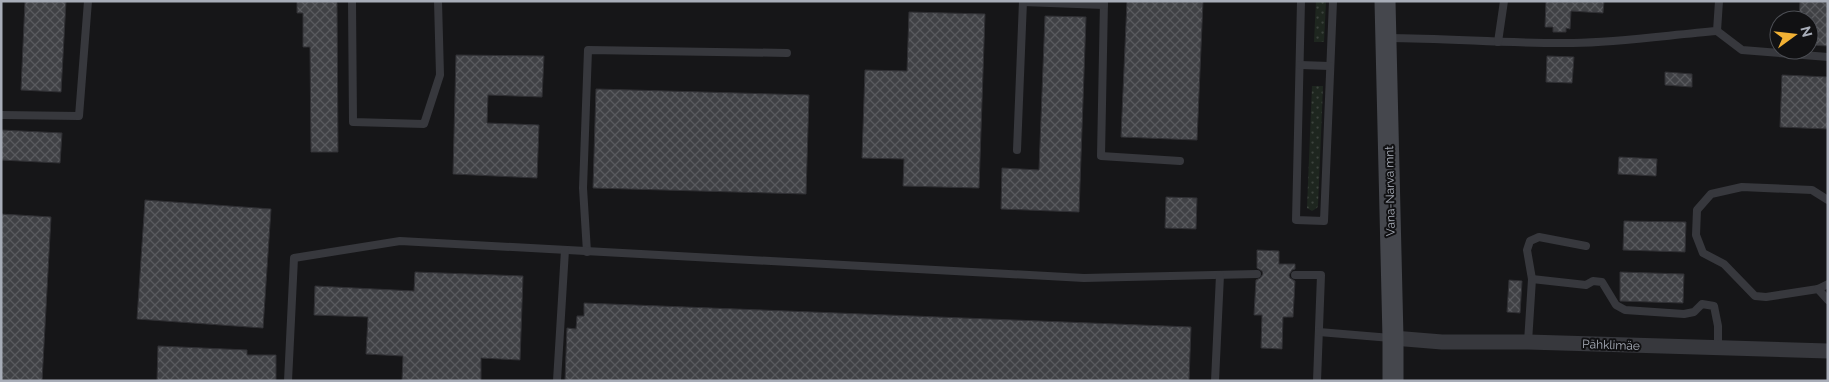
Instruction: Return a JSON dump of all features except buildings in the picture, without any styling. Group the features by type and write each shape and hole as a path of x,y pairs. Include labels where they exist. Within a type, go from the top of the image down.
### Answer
{"main road":[{"name":"Vana-Narva mnt","path":"1386,1 1393,381"}],"street":[{"name":"Pähklimäe","path":"1393,338 1442,342 1528,342 1828,351"}],"lane":[{"path":"1,115 79,116 88,1"},
{"path":"352,1 353,122 424,124 440,75 438,1"},
{"path":"1302,1 1296,220 1324,221 1333,1"},
{"path":"1498,42 1504,1"},
{"path":"1717,31 1719,1"},
{"path":"1017,150 1023,2 1104,3 1101,156 1180,161"},
{"path":"1386,38 1575,43 1717,31 1742,50 1828,57"},
{"path":"587,252 584,188 588,50 787,53"},
{"path":"1300,65 1330,66"},
{"path":"1828,200 1812,190 1742,187 1711,194 1697,210 1696,235 1703,253 1724,264 1755,296 1766,297 1818,289 1828,284"},
{"path":"1528,342 1532,279 1527,250 1530,241 1539,237 1586,246"},
{"path":"288,381 294,258 400,242 1084,278 1197,277 1257,274"},
{"path":"557,381 565,250"},
{"path":"1214,381 1220,275"},
{"path":"1295,275 1321,276 1317,381"},
{"path":"1532,279 1586,285 1593,281 1602,282 1616,305 1625,310 1684,314 1694,312 1702,304 1714,306 1718,326 1718,348"},
{"path":"1818,289 1828,300"},
{"path":"1319,332 1393,338"}],"shaded area":[{"path":"1316,1 1326,1 1324,42 1314,42"},
{"path":"1312,86 1323,86 1318,206 1312,211 1307,208"}]}
